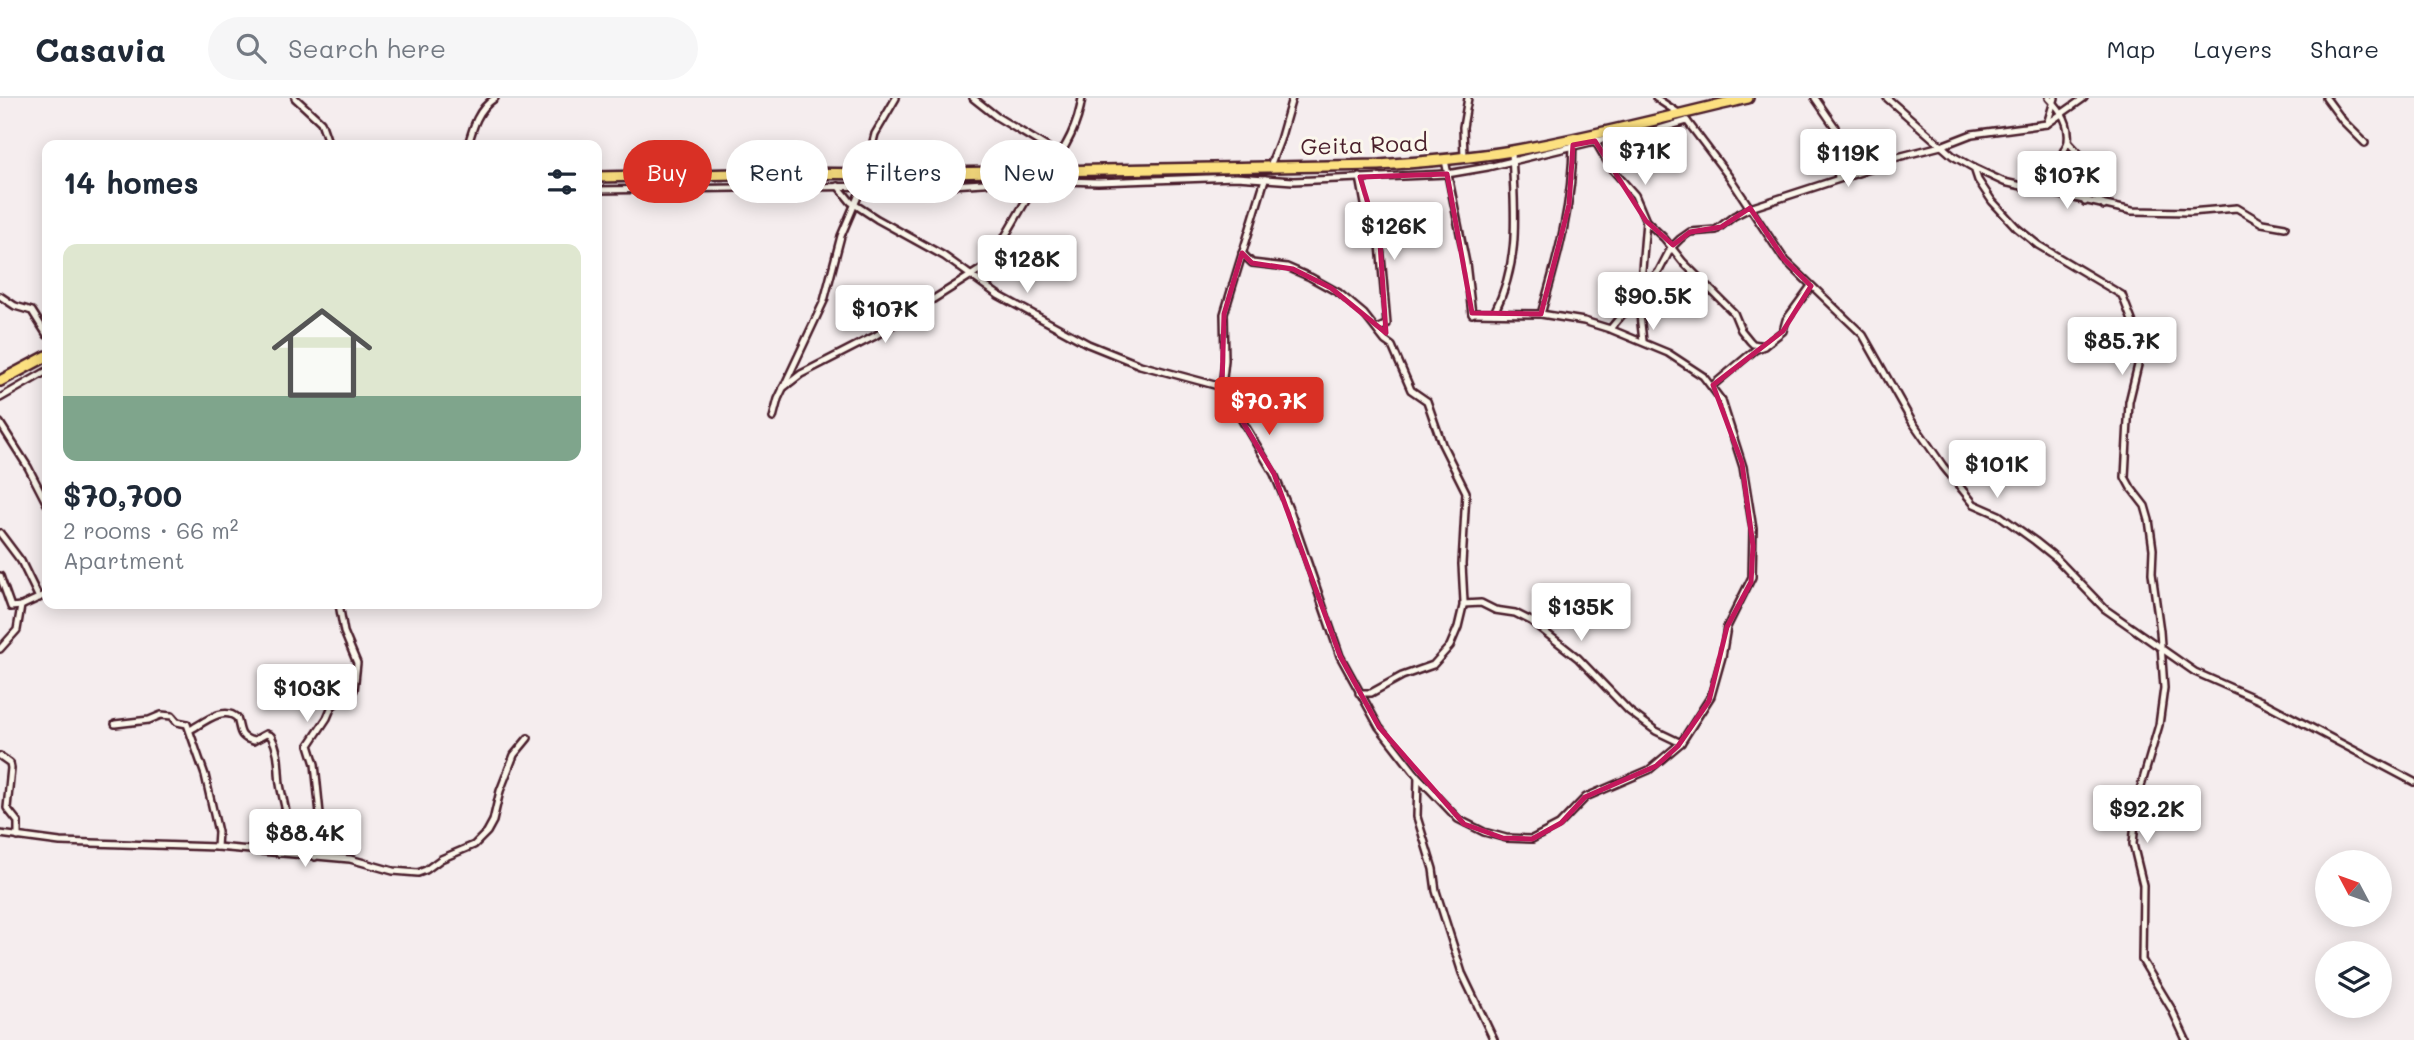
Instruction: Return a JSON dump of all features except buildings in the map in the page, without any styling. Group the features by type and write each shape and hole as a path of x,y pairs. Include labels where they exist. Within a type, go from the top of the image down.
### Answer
{"highway":[{"name":"Geita Road","path":"1079,170 1379,165 1512,156 1748,98"},
{"name":"Geita Road","path":"602,177 842,173"},
{"path":"0,381 42,359"}],"street":[{"path":"295,98 321,122 326,140"},
{"path":"470,140 484,107 495,98"},
{"path":"873,140 896,98"},
{"path":"973,98 996,117 1035,140"},
{"path":"1068,140 1077,122 1082,98"},
{"path":"1270,166 1292,98"},
{"path":"1464,158 1463,127 1468,98"},
{"path":"1657,98 1688,121 1784,259 1867,340 1911,420 1966,497 1976,506 2000,515 2035,541 2055,557 2105,609 2195,672 2261,701 2414,782"},
{"path":"1815,98 1835,127 1838,178"},
{"path":"1887,98 1941,146 1974,169 2004,182 2085,202 2144,212 2236,208 2262,223 2285,226"},
{"path":"1610,329 1659,271 1671,248 1690,232 1716,230 1750,208 1870,169 1911,152 1941,146 1972,134 2029,129 2048,124 2084,98"},
{"path":"2326,98 2343,121 2365,143"},
{"path":"1668,106 1672,99"},
{"path":"2048,124 2053,100"},
{"path":"2044,191 2068,142 2068,128 2053,100"},
{"path":"1688,121 1649,132 1593,138 1611,168 1635,195 1646,221 1689,269 1734,313 1741,330 1750,341 1763,346"},
{"path":"1541,314 1569,205 1573,142"},
{"path":"2068,142 2092,168 2094,181 2085,202"},
{"path":"1079,181 1236,177 1293,181 1447,174 1512,156 1515,195 1513,259 1494,313"},
{"path":"1265,179 1224,314 1225,360 1222,387 1278,483 1295,525 1332,637 1359,693 1385,736 1452,814 1467,825 1506,838 1532,839 1561,823 1586,797 1649,770 1681,743 1711,696 1730,620 1752,578 1753,529 1745,476 1722,401 1712,386 1686,363 1643,341 1610,329 1541,314 1472,314 1462,242 1445,160"},
{"path":"1974,169 1992,201 2017,228 2038,244 2117,290 2126,303 2140,347 2137,373 2129,402 2126,477 2131,488 2146,506 2149,520 2164,688 2162,710 2137,800 2133,844 2143,885 2142,960 2171,1008 2186,1040"},
{"path":"1360,177 1367,215 1380,244 1387,324 1377,329"},
{"path":"838,186 855,205 886,225 935,250 998,295 1088,344 1140,365 1222,387"},
{"path":"602,190 842,186"},
{"path":"2091,191 2104,206"},
{"path":"783,388 801,374 875,336 989,264 1025,203"},
{"path":"773,418 783,388 824,302 841,236 855,205"},
{"path":"1643,341 1639,317 1646,221"},
{"path":"1242,253 1252,263 1293,269 1331,288 1364,314 1392,346 1411,390 1427,401 1442,444 1466,492 1463,604 1450,646 1433,665 1402,676 1371,693 1359,693"},
{"path":"1712,386 1784,329 1786,320 1811,286"},
{"path":"0,296 15,306 32,311 42,327"},
{"path":"0,398 42,374"},
{"path":"0,423 42,495"},
{"path":"0,533 21,561 39,598"},
{"path":"0,576 9,604 15,608 42,596"},
{"path":"1463,604 1481,603 1495,610 1515,612 1531,621 1578,658 1629,711 1656,731 1681,743"},
{"path":"0,649 17,629 21,606"},
{"path":"315,857 320,814 315,764 309,745 327,718 331,706 354,690 357,663 344,632 340,609"},
{"path":"190,730 225,712 237,718 239,732 247,739 253,741 268,733 271,736 279,756 287,819 284,847 279,853"},
{"path":"115,724 142,721 161,715 170,715 177,722 187,724 204,771 214,811 218,832 217,847"},
{"path":"0,834 60,842 217,847 358,860 394,871 418,873 441,859 474,845 490,828 514,755 528,738"},
{"path":"0,756 10,763 8,808 18,822 18,837"},
{"path":"1418,777 1417,817 1433,869 1436,891 1465,981 1494,1040"}],"highlighted area":[{"path":"1595,141 1646,221 1673,245 1690,232 1721,227 1750,208 1784,259 1811,286 1783,331 1713,385 1742,463 1753,546 1751,582 1727,627 1709,701 1678,746 1656,766 1585,797 1561,823 1532,839 1503,838 1464,824 1379,727 1340,656 1274,474 1222,387 1224,314 1242,253 1252,263 1293,269 1331,288 1386,333 1380,243 1360,177 1447,174 1472,313 1541,314 1569,205 1573,145"}]}
